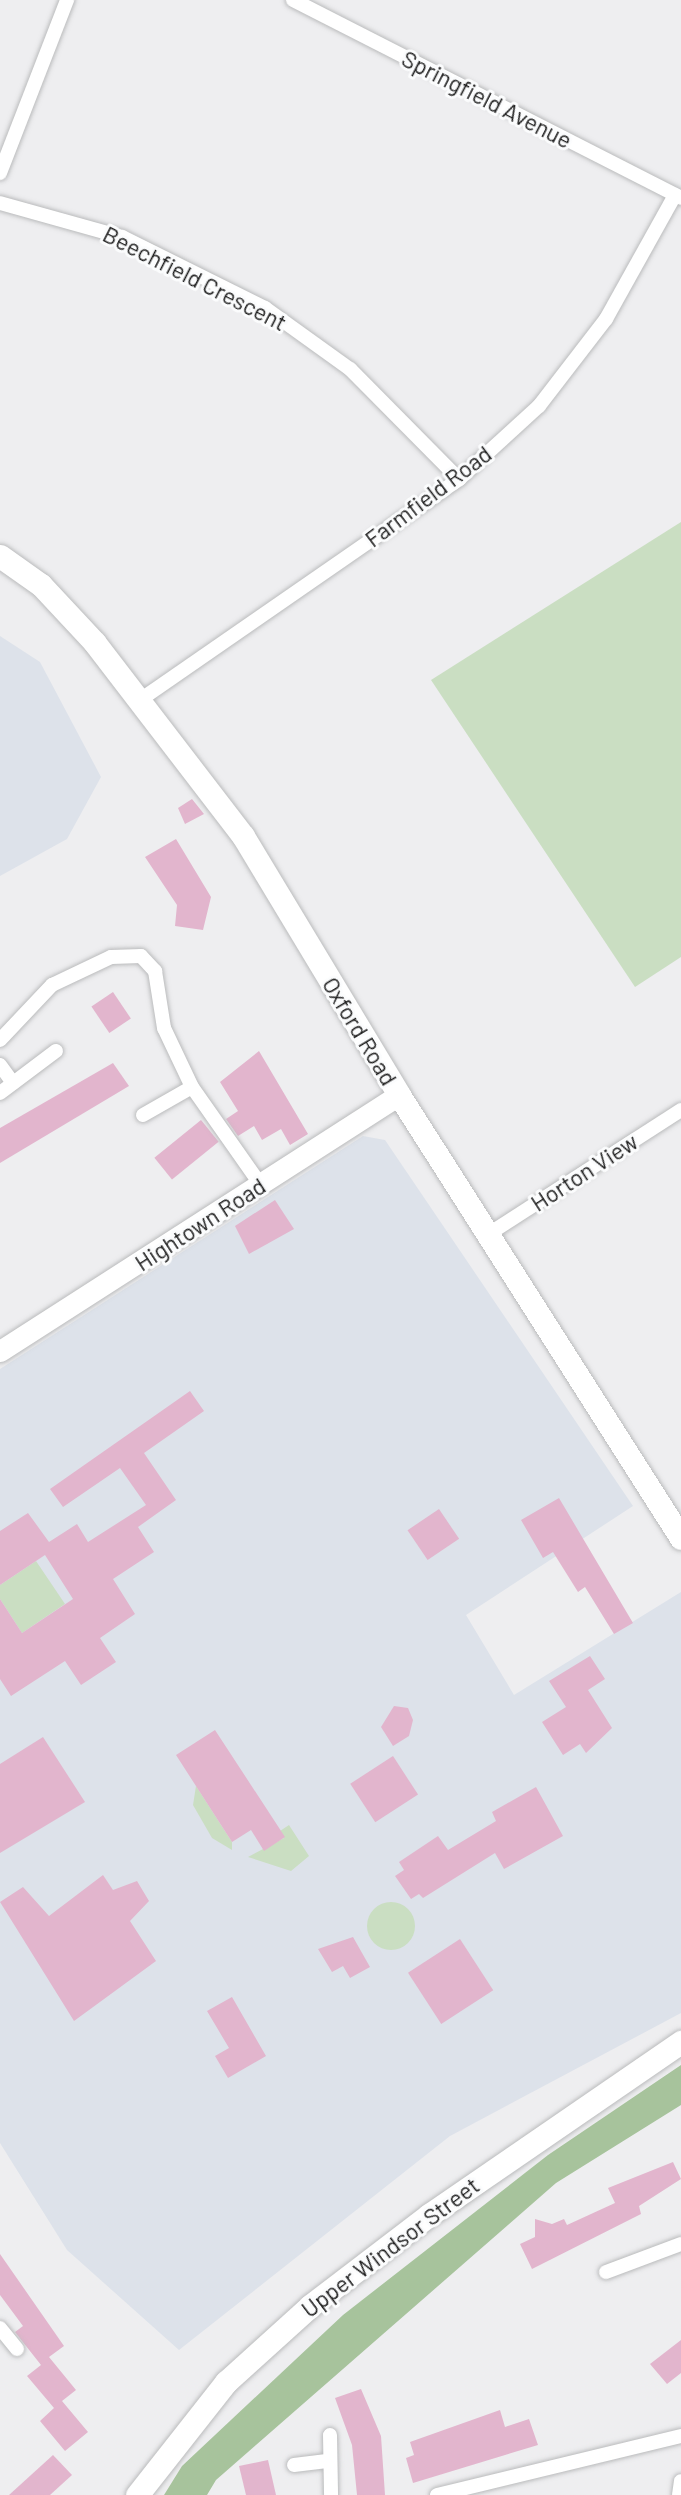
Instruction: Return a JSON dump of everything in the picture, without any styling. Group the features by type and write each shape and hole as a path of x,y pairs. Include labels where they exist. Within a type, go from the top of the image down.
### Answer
{"main road":[{"name":"Oxford Road","path":"0,556 64,609 140,700 243,836 399,1095 681,1538"},
{"name":"Upper Windsor Street","path":"137,2495 217,2392 310,2306 440,2207 681,2042"}],"street":[{"path":"0,173 67,0"},
{"name":"Springfield Avenue","path":"293,0 678,197"},
{"name":"Farmfield Road","path":"140,700 459,479 539,405 583,350 678,197"},
{"name":"Beechfield Crescent","path":"0,204 122,237 265,308 350,369 459,479"},
{"path":"0,1040 52,985 111,957 141,956 155,971 164,1028 192,1087 261,1185"},
{"path":"0,1093 56,1051"},
{"path":"0,1065 13,1083"},
{"path":"143,1115 192,1087"},
{"name":"Hightown Road","path":"0,1351 399,1095"},
{"name":"Horton View","path":"487,1235 681,1110"},
{"path":"607,2272 681,2244"},
{"path":"0,2328 17,2349"},
{"path":"330,2435 327,2462 331,2495"},
{"path":"437,2495 455,2493 681,2436"},
{"path":"294,2465 327,2462"},
{"path":"679,2495 681,2481"}],"shaded area":[{"path":"0,636 40,662 101,777 67,839 0,876"},
{"path":"363,1136 385,1140 633,1506 466,1615 514,1695 681,1592 681,2013 450,2136 179,2350 67,2250 0,2143 0,1369"}],"green space":[{"path":"681,522 681,957 635,987 431,680"},
{"path":"36,1561 65,1604 22,1633 0,1599 0,1585"},
{"path":"196,1786 232,1842 232,1850 212,1838 193,1805"},
{"path":"289,1825 309,1856 291,1871 248,1857 284,1838 280,1831"},
{"path":"391,1902 408,1909 415,1926 408,1943 391,1950 374,1943 367,1926 374,1909"},
{"path":"681,2065 681,2105 556,2183 216,2480 207,2495 164,2495 182,2466 343,2315 548,2155"}],"building":[{"path":"192,799 204,814 185,824 178,808"},
{"path":"176,839 211,897 203,930 175,926 177,905 145,857"},
{"path":"113,992 131,1019 109,1033 91,1007"},
{"path":"259,1051 308,1134 290,1145 281,1129 262,1140 254,1126 238,1136 226,1119 238,1111 220,1082"},
{"path":"113,1063 129,1086 0,1163 0,1128"},
{"path":"201,1120 219,1142 172,1180 154,1158"},
{"path":"275,1200 294,1229 249,1254 235,1226"},
{"path":"190,1391 204,1411 144,1453 176,1500 138,1527 154,1552 113,1579 135,1614 100,1638 116,1662 81,1685 65,1661 11,1696 0,1679 0,1599 22,1633 73,1599 45,1555 0,1585 0,1531 28,1513 49,1542 77,1524 88,1542 146,1505 120,1468 63,1507 50,1489"},
{"path":"559,1498 633,1623 614,1634 585,1587 578,1592 553,1552 543,1558 521,1520"},
{"path":"439,1509 459,1539 428,1560 407,1530"},
{"path":"590,1656 605,1679 588,1690 612,1728 586,1753 580,1744 563,1755 542,1722 566,1707 549,1681"},
{"path":"394,1706 408,1708 413,1720 409,1736 393,1746 381,1727"},
{"path":"215,1730 285,1837 264,1851 251,1830 232,1842 176,1755"},
{"path":"43,1737 85,1802 0,1853 0,1764"},
{"path":"393,1756 418,1795 375,1822 350,1784"},
{"path":"536,1787 563,1836 504,1869 495,1853 423,1898 419,1894 411,1899 395,1876 404,1870 399,1862 438,1836 448,1850 496,1821 492,1812"},
{"path":"103,1875 113,1890 137,1881 149,1901 130,1921 156,1961 74,2021 0,1902 23,1887 49,1916"},
{"path":"353,1937 370,1967 350,1978 343,1966 332,1972 318,1949"},
{"path":"460,1939 493,1990 441,2024 408,1973"},
{"path":"232,1997 266,2056 228,2078 215,2056 229,2048 207,2011"},
{"path":"673,2162 681,2179 639,2206 641,2214 532,2269 520,2244 535,2237 535,2219 552,2224 564,2219 567,2225 615,2203 608,2188"},
{"path":"0,2254 64,2346 49,2357 76,2390 62,2401 88,2432 65,2451 40,2421 54,2408 27,2376 41,2365 15,2332 23,2326 0,2295"},
{"path":"681,2340 681,2373 667,2384 650,2364"},
{"path":"361,2389 381,2436 385,2495 357,2495 352,2445 335,2398"},
{"path":"500,2410 505,2427 529,2419 538,2445 413,2483 406,2458 414,2455 410,2442"},
{"path":"53,2455 72,2475 50,2495 9,2495"},
{"path":"268,2460 276,2495 246,2495 239,2466"}]}
